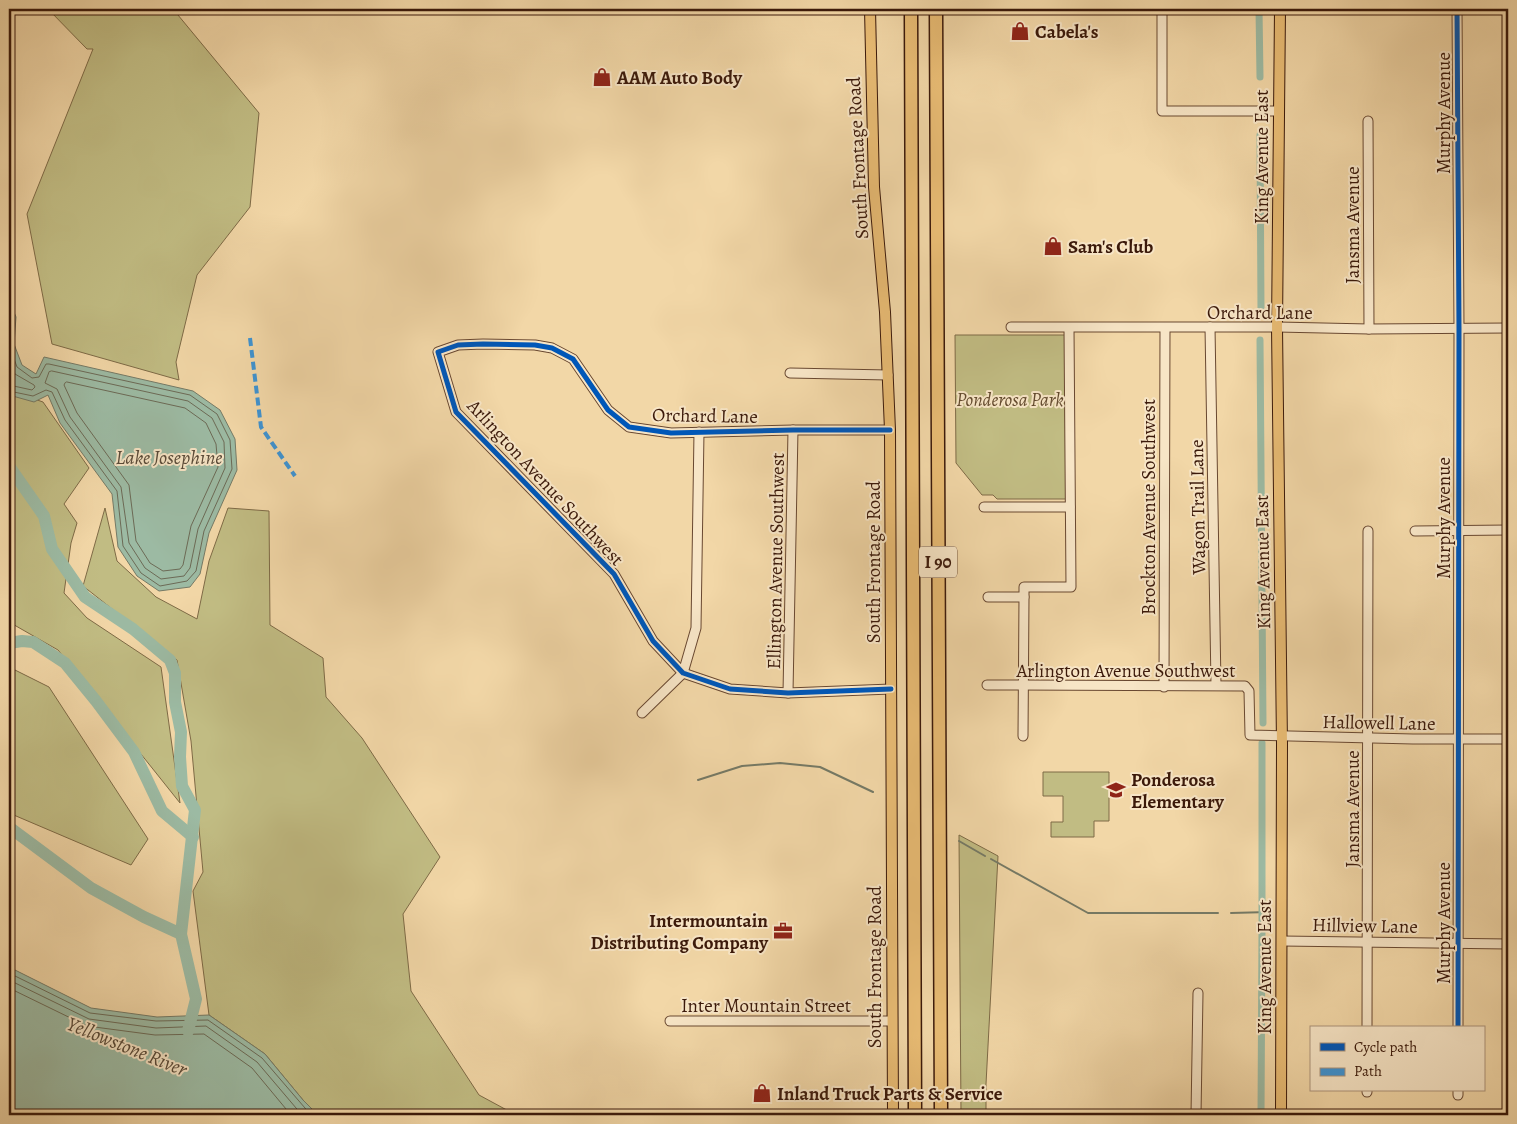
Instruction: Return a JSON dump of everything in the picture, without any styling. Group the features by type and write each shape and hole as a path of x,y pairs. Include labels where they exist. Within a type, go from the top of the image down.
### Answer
{"highway":[{"name":"I 90","path":"911,9 915,1115"},
{"name":"I 90","path":"936,9 941,1115"}],"main road":[{"name":"South Frontage Road","path":"870,9 874,187 885,312 890,430 893,1115"},
{"name":"King Avenue East","path":"1280,9 1277,328 1281,735 1281,1115"}],"street":[{"path":"1162,9 1162,111 1279,111"},
{"name":"Murphy Avenue","path":"1457,9 1459,328 1458,1026"},
{"name":"Jansma Avenue","path":"1368,121 1368,329"},
{"name":"Orchard Lane","path":"1010,327 1508,328"},
{"name":"Wagon Trail Lane","path":"1210,327 1216,685"},
{"path":"1023,736 1024,587 1071,587 1069,328"},
{"name":"Brockton Avenue Southwest","path":"1164,687 1165,328"},
{"name":"Orchard Lane","path":"438,352 458,345 483,344 535,345 552,348 573,359 608,410 629,427 671,433 890,430"},
{"name":"Arlington Avenue Southwest","path":"438,352 456,412 614,574 653,641 684,673 730,689 788,693 890,689"},
{"path":"790,373 888,375"},
{"name":"Ellington Avenue Southwest","path":"788,693 793,430"},
{"path":"642,713 684,673 696,628 699,432"},
{"path":"984,507 1070,507"},
{"path":"1415,531 1508,530"},
{"name":"Jansma Avenue","path":"1367,1026 1368,531"},
{"path":"988,597 1024,597"},
{"name":"Arlington Avenue Southwest","path":"987,685 1245,686 1250,691 1250,735"},
{"name":"Hallowell Lane","path":"1250,735 1459,740 1508,739"},
{"name":"Hillview Lane","path":"1282,941 1508,944"},
{"path":"1196,1115 1198,994"},
{"name":"Inter Mountain Street","path":"670,1021 892,1021"}],"green space":[{"path":"48,9 173,9 259,113 250,207 197,275 176,362 179,380 52,344 27,214 93,49 87,49"},
{"name":"Ponderosa Park","path":"955,335 1065,335 1066,499 997,499 993,495 982,495 956,463"},
{"path":"9,390 43,402 89,468 64,504 77,523 71,543 64,593 87,618 161,667 180,803 58,650 9,622"},
{"path":"105,508 117,561 156,597 197,619 209,561 228,508 269,511 270,625 323,658 326,697 362,738 440,857 403,914 411,991 479,1095 516,1115 318,1115 265,1054 209,1015 193,891 203,872 191,741 177,660 83,586"},
{"path":"9,667 49,687 148,839 131,865 9,813"},
{"path":"1043,772 1109,772 1109,821 1094,821 1094,837 1051,837 1051,822 1063,822 1063,796 1043,796"},
{"path":"959,835 998,856 986,1115 961,1115"}],"water":[{"name":"Lake Josephine","path":"9,300 16,317 14,344 22,365 36,374 44,357 193,391 220,410 235,439 237,470 209,533 200,574 190,587 159,591 137,576 118,547 112,494 60,423 48,395 34,402 9,395"},
{"name":"Yellowstone River","path":"9,967 91,1008 157,1017 209,1015 265,1054 318,1115 9,1115"}],"waterway":[{"path":"1259,9 1260,77"},
{"path":"1260,135 1261,312"},
{"path":"1260,340 1263,723"},
{"path":"9,466 44,516 52,549 85,597 133,629 170,660 175,673 175,702 181,732 182,786 195,810 181,934 196,999 188,1031"},
{"path":"9,643 33,642 65,663 134,752 162,811 193,837"},
{"path":"1262,743 1262,920"},
{"path":"698,780 742,766 780,763 820,767 873,792"},
{"path":"9,827 91,888 144,917 181,934"},
{"path":"959,841 985,856"},
{"path":"991,859 1088,913 1218,913"},
{"path":"1231,913 1269,912"},
{"path":"1261,1115 1262,930"}],"marked path":[{"path":"250,338 261,427 295,476"}],"cycle path":[{"path":"1457,9 1459,328 1458,1026"},
{"path":"890,430 671,433 629,427 608,410 573,359 552,348 535,345 483,344 458,345 438,352 456,412 614,574 653,641 683,673 730,689 788,693 891,689"}],"place":[{"name":"Cabela's","path":"1020,31"},
{"name":"AAM Auto Body","path":"602,77"},
{"name":"Sam's Club","path":"1053,246"},
{"name":"Ponderosa Elementary","path":"1116,790"},
{"name":"Intermountain Distributing Company","path":"783,931"},
{"name":"Inland Truck Parts & Service","path":"762,1093"}]}
